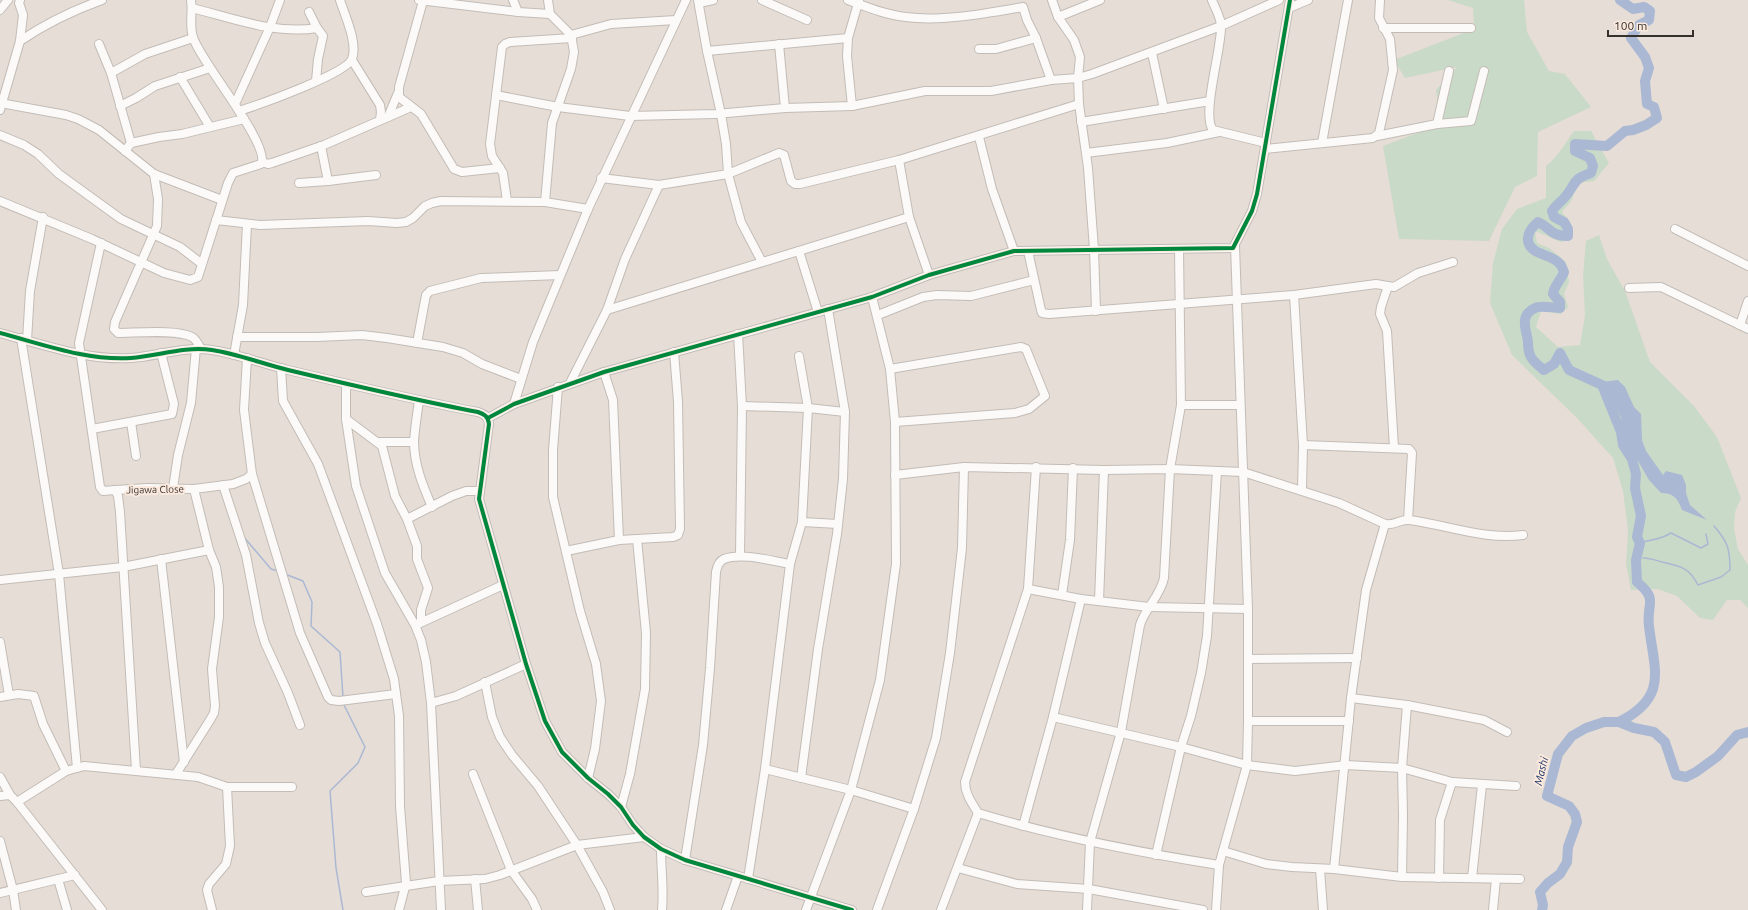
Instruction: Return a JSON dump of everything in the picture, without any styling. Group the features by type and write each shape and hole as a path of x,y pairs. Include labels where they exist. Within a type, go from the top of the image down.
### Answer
{"street":[{"path":"0,10 8,0"},
{"path":"20,0 19,3 23,15 20,41 1,105 66,115 78,119 99,130 154,174 222,200"},
{"path":"20,41 35,30 102,0"},
{"path":"234,104 270,27 280,0"},
{"path":"340,0 352,37 352,60 380,105 380,120"},
{"path":"392,113 421,0 518,12 550,14 561,23 571,37 574,52 571,69 552,123 545,202"},
{"path":"513,0 518,12"},
{"path":"548,0 550,14"},
{"path":"514,404 533,342 601,178 686,0"},
{"path":"713,0 699,1 707,51 721,114 726,144 728,174 741,222 762,262"},
{"path":"762,0 808,20"},
{"path":"848,0 859,2 867,8 907,18 978,15 1021,4 1036,38 1050,80"},
{"path":"1052,0 1058,16 1078,48 1080,57 1078,78 1079,104 1086,153 1094,249 1096,311"},
{"path":"1058,16 1100,0"},
{"path":"1212,0 1222,26 1210,102 1210,125 1213,130 1265,146 1322,143 1373,138 1437,124 1471,121 1484,71"},
{"path":"496,95 558,107 630,116 721,114 785,108 852,106 925,90 991,91 1050,80 1078,78 1152,53 1222,26 1279,0"},
{"path":"1216,910 1219,865 1247,765 1249,659 1248,609 1235,246 1252,211 1257,194 1289,4 1308,0"},
{"path":"1322,143 1348,0"},
{"path":"1377,136 1379,133 1393,70 1390,39 1383,28 1380,18 1380,0"},
{"path":"852,106 847,56 848,38 859,2"},
{"path":"262,162 262,157 244,119 210,68 193,38 192,4 270,27 300,31 317,28"},
{"path":"309,12 323,36 318,59 316,81"},
{"path":"508,201 503,173 492,156 490,144 502,47 505,44 571,37 611,24 676,20"},
{"path":"1383,28 1471,28"},
{"path":"111,73 145,54 193,38"},
{"path":"707,51 848,38"},
{"path":"979,50 996,49 1036,38"},
{"path":"99,44 111,73 131,143"},
{"path":"779,44 785,108"},
{"path":"1152,53 1164,109"},
{"path":"239,111 276,99 334,73 352,60"},
{"path":"120,106 155,86 210,68"},
{"path":"1437,124 1449,71"},
{"path":"180,77 210,127"},
{"path":"398,93 402,100 421,114 454,169 462,172 500,168"},
{"path":"1081,122 1210,102"},
{"path":"601,178 659,185 728,174 777,153 784,155 791,181 795,184 811,182 899,160 979,137 1079,104"},
{"path":"380,105 392,113"},
{"path":"262,162 268,164 272,163 321,146 380,120 392,113 411,107"},
{"path":"125,151 131,143 182,134 244,119"},
{"path":"1086,153 1167,143 1219,132"},
{"path":"0,135 24,145 38,154 59,174 120,219 180,247 202,264"},
{"path":"979,137 992,189 1014,252"},
{"path":"321,146 328,181"},
{"path":"899,160 909,217 929,275"},
{"path":"0,201 43,217 164,273 190,280 198,277 222,200 233,173 261,164 262,162"},
{"path":"154,174 158,214 154,235 140,262 115,322 114,329 118,333 188,334 194,338 199,348 191,403 178,455 173,488"},
{"path":"299,183 376,175"},
{"path":"570,383 607,310 625,259 659,185"},
{"path":"216,220 247,224 368,221 397,223 406,222 413,218 424,206 441,200 545,202 588,209"},
{"path":"43,217 30,291 24,339 59,574 76,768"},
{"path":"607,310 909,217"},
{"path":"234,355 243,306 247,224"},
{"path":"1675,229 1748,266"},
{"path":"101,243 80,334 80,354 100,487 103,491 115,490 118,496 136,770"},
{"path":"488,418 514,404 558,387 604,372 872,297 929,275 1014,252 1094,249 1230,249 1235,246"},
{"path":"1087,910 1090,842 1121,732 1140,625 1142,617 1161,589 1164,578 1170,469 1181,404 1178,249"},
{"path":"799,251 818,312"},
{"path":"1028,251 1042,313 1049,314 1294,295 1376,284 1394,287 1408,278 1453,262"},
{"path":"417,343 426,294 430,291 481,278 560,275"},
{"path":"878,315 923,297 937,294 971,296 1034,280"},
{"path":"1388,286 1380,314 1387,331 1394,448"},
{"path":"1629,288 1662,287 1748,329"},
{"path":"1294,295 1303,445 1302,490"},
{"path":"806,910 850,790 880,680 896,564 895,422 890,369 878,315 872,297"},
{"path":"1740,325 1748,301"},
{"path":"801,778 818,649 838,524 843,478 845,412 828,309"},
{"path":"0,333 80,354 111,358 124,358 199,348 247,358 281,368 419,401 478,412 488,418"},
{"path":"738,334 742,406 740,556"},
{"path":"237,337 317,337 362,335 443,347 463,353 482,364 522,378"},
{"path":"890,369 1022,347 1026,349 1045,396 1029,408 1015,413 895,422"},
{"path":"566,551 619,540 674,537 679,532 678,402 674,352"},
{"path":"92,429 172,414 174,404 161,353"},
{"path":"748,879 764,769 790,564 802,522 808,408 799,356"},
{"path":"247,358 244,410 252,474 298,627 328,697 331,700 340,701 396,694"},
{"path":"281,368 282,401 318,464 377,624 394,679 399,716 400,806 405,887 399,910"},
{"path":"604,372 612,400 619,540"},
{"path":"346,384 346,419 356,486 385,573 418,624 421,640 431,703 441,910"},
{"path":"558,387 552,481 553,497 596,664 601,701 595,749 588,778"},
{"path":"419,401 414,442 416,462 421,482 432,507"},
{"path":"1181,404 1240,405"},
{"path":"742,406 808,408 845,412"},
{"path":"488,418 488,435 478,491 478,499 526,664 545,721 562,752 588,778 621,806 633,825 644,837 661,849 685,860 852,910"},
{"path":"346,419 382,446 387,470 395,496 407,519 417,546 419,565 428,588 418,624"},
{"path":"131,422 136,456"},
{"path":"378,442 414,442"},
{"path":"1303,445 1410,449 1412,453 1408,520"},
{"path":"895,475 964,467 1036,467 1104,470 1170,469 1243,472 1339,503 1385,524 1408,520 1492,536 1506,537 1522,535"},
{"path":"876,910 914,809 936,738 950,653 962,548 964,467"},
{"path":"1036,467 1028,589 965,782 965,789 968,798 978,813 1023,826 1090,842 1156,855 1219,865"},
{"path":"1062,595 1070,540 1073,468"},
{"path":"1099,601 1104,470"},
{"path":"1156,855 1181,747 1191,716 1201,674 1207,636 1217,471"},
{"name":"Jigawa Close","path":"115,490 148,488 194,489 240,482 252,474"},
{"path":"223,485 246,555 259,623 265,643 288,693 300,725"},
{"path":"176,774 214,713 212,669 219,617 219,587 216,567 209,550 194,489"},
{"path":"407,519 452,496 466,491 478,491"},
{"path":"802,522 838,524"},
{"path":"1334,868 1346,765 1351,698 1366,590 1385,524"},
{"path":"621,806 630,774 646,689 646,633 637,539"},
{"path":"0,580 123,567 209,550"},
{"path":"685,860 703,745 710,668 716,572 718,564 723,559 740,556 790,564"},
{"path":"161,559 184,762"},
{"path":"418,624 503,585"},
{"path":"1028,589 1081,599 1149,607 1248,609"},
{"path":"1023,826 1053,718 1081,599"},
{"path":"0,642 9,694"},
{"path":"1249,659 1356,658"},
{"path":"431,703 456,696 526,664"},
{"path":"485,682 492,717 500,738 538,786 577,845 603,892 610,910"},
{"path":"0,697 9,694 18,694 35,697 43,724 66,771"},
{"path":"1351,698 1407,705 1484,720 1507,732"},
{"path":"1402,877 1402,768 1407,705"},
{"path":"1053,718 1121,732 1247,765 1295,771 1346,765 1402,768 1452,782 1516,786"},
{"path":"1248,721 1349,721"},
{"path":"17,802 66,771 84,766 198,777 227,787 292,787"},
{"path":"764,769 850,790 914,809"},
{"path":"473,774 511,870 532,899 537,910"},
{"path":"0,776 10,795 102,910"},
{"path":"1439,878 1440,820 1452,782"},
{"path":"1472,878 1482,785"},
{"path":"212,910 207,890 209,884 226,864 230,846 227,787"},
{"path":"0,796 10,795"},
{"path":"941,910 978,813"},
{"path":"366,892 440,881 475,879 500,875 577,845 644,837"},
{"path":"0,841 13,890 16,910"},
{"path":"661,849 661,873 664,892 662,910"},
{"path":"1223,851 1266,864 1320,869 1334,868 1402,877 1520,879"},
{"path":"958,868 1017,884 1089,889 1203,910"},
{"path":"1320,869 1323,910"},
{"path":"0,893 75,875"},
{"path":"726,910 738,876"},
{"path":"58,879 67,910"},
{"path":"475,879 478,910"},
{"path":"1492,910 1496,879"}],"green space":[{"path":"1448,0 1524,0 1527,32 1549,71 1565,74 1591,107 1538,132 1537,176 1515,187 1489,241 1399,239 1383,146 1441,124 1436,90 1457,67 1405,78 1394,60 1474,29 1473,8"},
{"path":"1574,131 1591,131 1609,163 1594,181 1577,183 1572,200 1562,212 1570,222 1573,238 1561,242 1535,231 1537,243 1549,248 1566,262 1569,282 1564,294 1568,307 1561,314 1541,311 1536,327 1558,347 1580,345 1585,315 1583,276 1586,241 1599,235 1607,259 1625,291 1650,362 1694,406 1717,437 1741,498 1735,512 1734,529 1738,549 1748,565 1748,608 1740,600 1727,600 1713,620 1700,618 1677,596 1657,589 1631,590 1626,564 1628,530 1623,491 1613,458 1577,418 1512,355 1490,303 1493,263 1502,229 1517,209 1546,198 1546,166 1558,154"}],"water":[{"path":"1618,380 1625,387 1634,407 1641,414 1642,440 1646,451 1663,475 1666,471 1682,475 1686,485 1686,493 1690,505 1707,520 1682,510 1675,497 1669,494 1661,493 1649,480 1634,454 1625,444 1621,417 1602,382"}],"waterway":[{"path":"1619,722 1635,713 1645,703 1652,692 1655,681 1655,669 1649,626 1650,598 1644,588 1637,582 1636,560 1640,543 1637,537 1641,516 1635,488 1636,474 1632,459 1623,445 1621,432 1602,385 1569,370 1560,353 1554,364 1544,370 1540,367 1532,359 1529,353 1525,320 1528,313 1535,308 1560,308 1560,302 1553,294 1564,272 1562,267 1556,260 1533,249 1528,241 1528,235 1530,230 1538,222 1558,235 1568,236 1568,229 1564,222 1554,217 1552,211 1565,197 1577,180 1591,173 1593,166 1590,158 1575,151 1575,144 1607,146 1625,131 1633,130 1646,125 1657,118 1654,107 1647,104 1645,81 1649,68 1645,57 1631,38 1639,25 1649,20 1650,11 1644,7 1633,9 1620,0"},
{"path":"1643,558 1648,558 1683,568 1691,574 1698,585 1721,577 1730,570 1729,551 1725,541 1714,526"},
{"path":"1640,543 1660,538 1671,533 1701,548 1708,544 1706,534"},
{"path":"243,536 271,569 278,571"},
{"path":"285,574 303,581 312,602 311,626 340,652 343,697"},
{"path":"343,703 365,747 358,763 330,791 336,868 343,910"},
{"name":"Mashi","path":"1542,910 1543,905 1540,892 1548,883 1560,874 1567,862 1568,847 1577,822 1575,814 1569,806 1547,796 1558,754 1572,736 1586,728 1604,722 1619,722 1634,728 1654,732 1665,742 1676,775 1686,777 1696,772 1718,756 1737,735 1748,732"}],"cycle path":[{"path":"488,418 514,404 604,372 872,297 929,275 1014,251 1233,248 1252,211 1257,194 1290,0"},
{"path":"0,333 65,351 98,357 131,358 191,349 212,350 312,376 478,412 487,417 489,424 479,499 526,664 545,721 562,752 588,778 621,807 633,825 644,837 661,849 685,860 852,910"}]}
